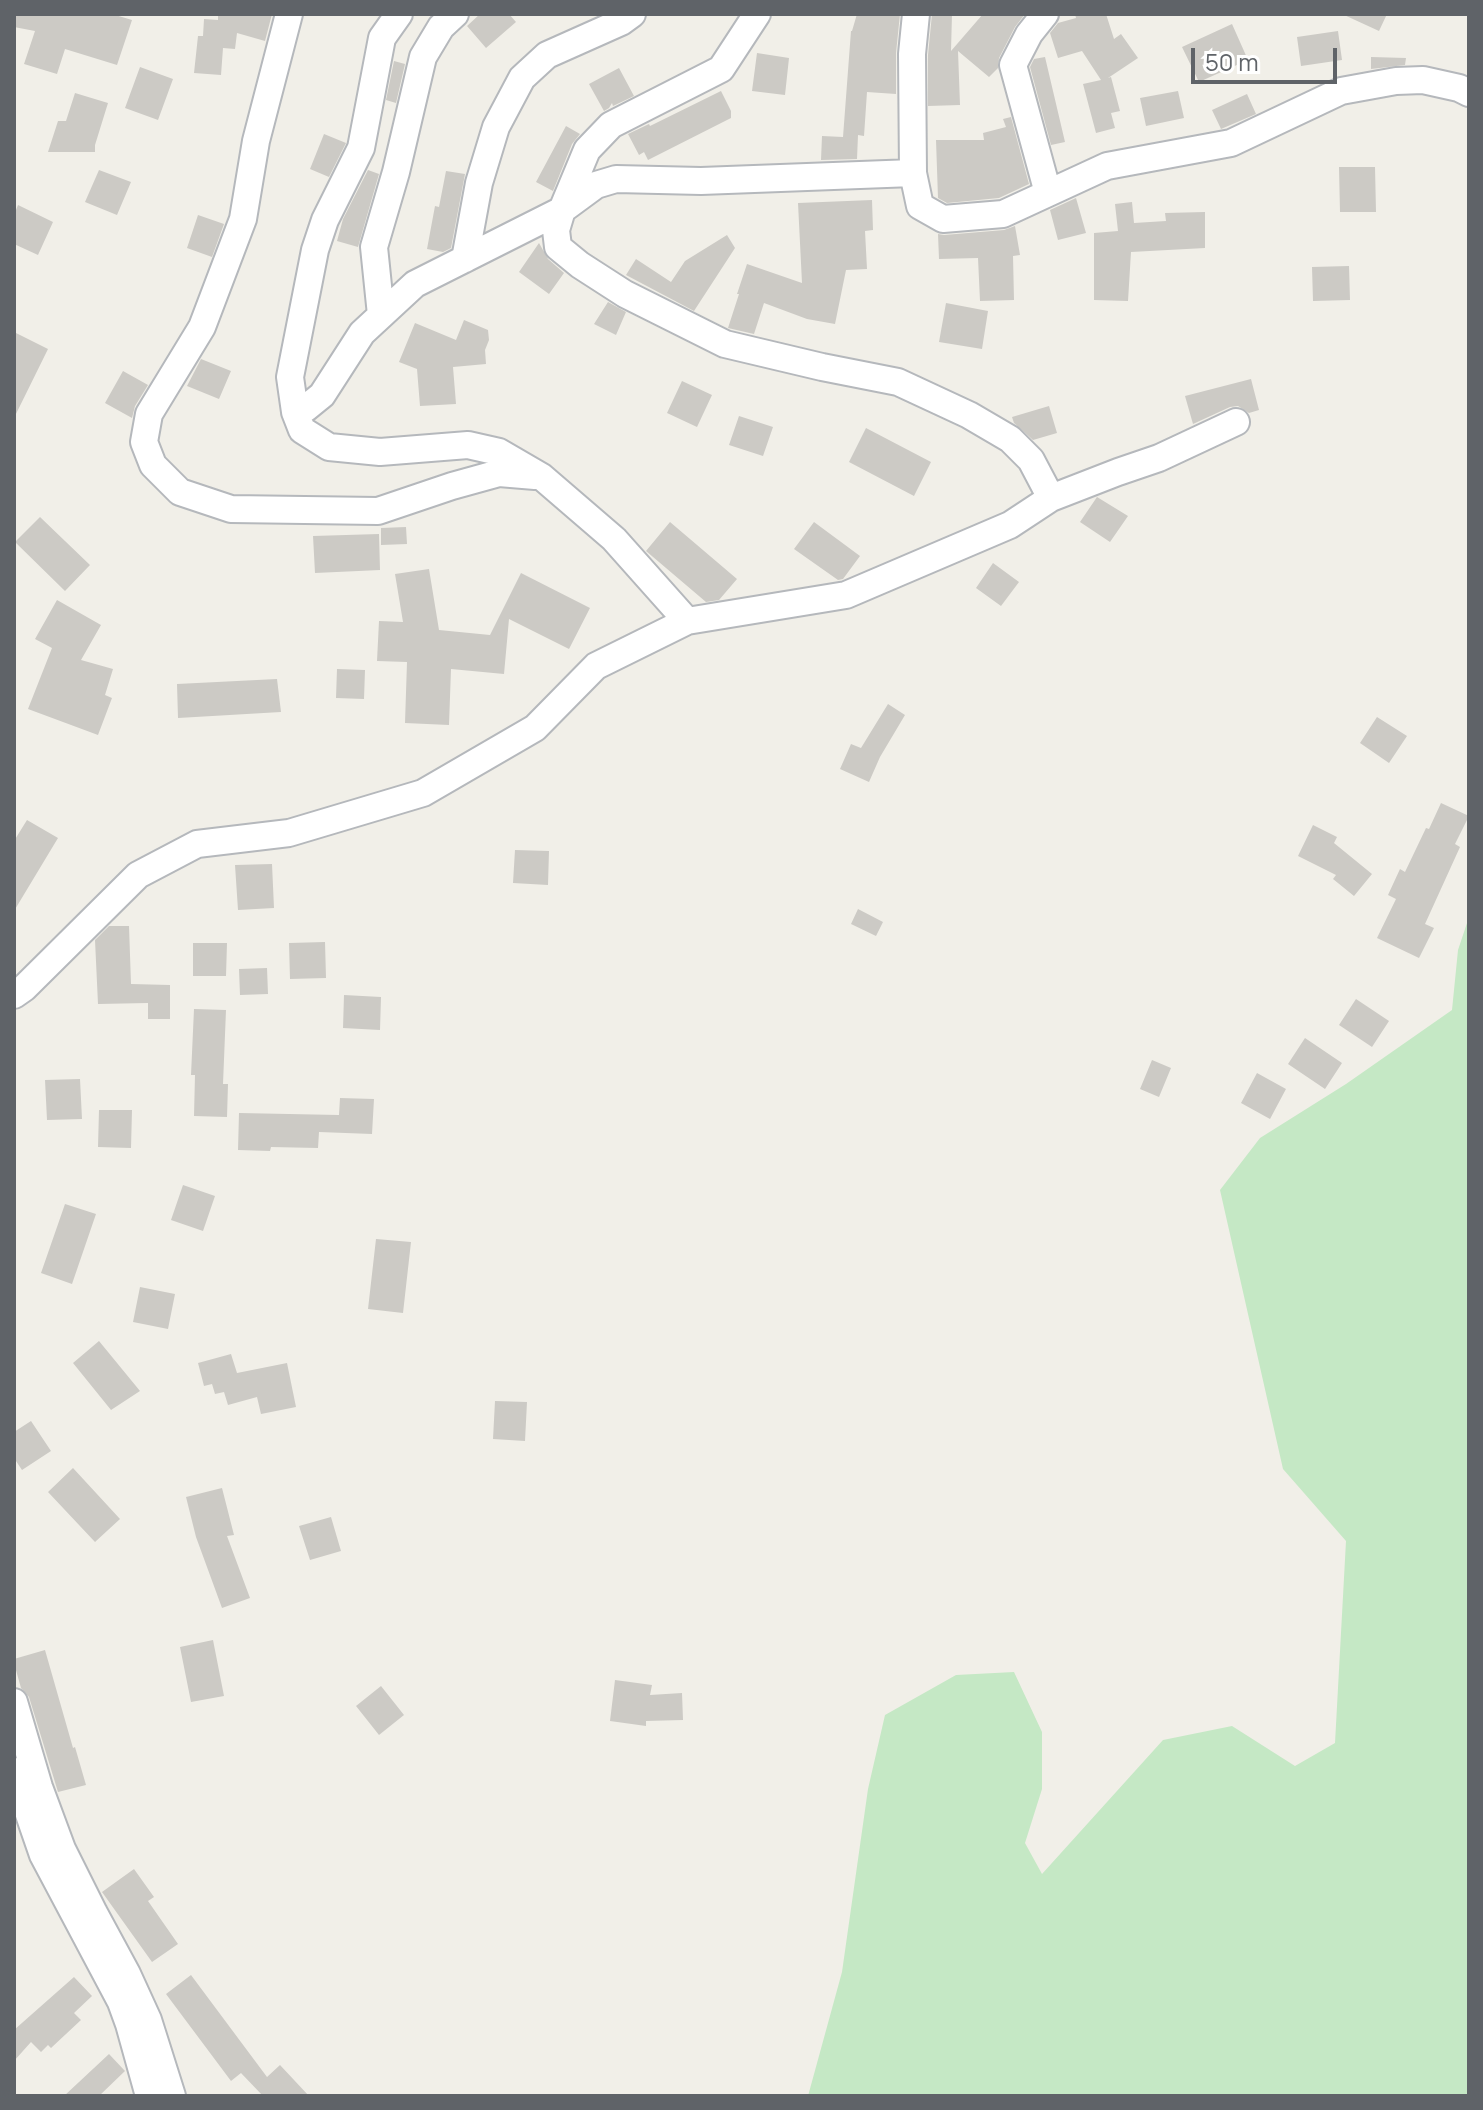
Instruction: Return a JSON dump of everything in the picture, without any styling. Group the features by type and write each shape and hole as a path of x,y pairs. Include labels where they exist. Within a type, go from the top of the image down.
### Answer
{"street":[{"path":"289,14 256,141 243,219 202,327 149,414 144,442 153,465 180,492 231,509 378,511 499,473 542,477"},
{"path":"399,14 382,38 361,148 325,220 315,250 290,377 295,412 302,430 329,447 380,452 468,445 499,452 542,477 614,539 687,621"},
{"path":"381,315 374,247 396,172 423,57 441,27 455,14"},
{"path":"465,259 479,183 496,127 522,78 547,55 621,22 632,14"},
{"path":"757,14 721,69 611,125 587,150 556,230 558,247 625,294 725,344 898,382 969,415 1010,439 1031,460 1051,498"},
{"path":"916,14 912,54 913,173 920,206 943,219 1003,214 1107,166 1231,143 1341,91 1396,81 1423,80 1469,93"},
{"path":"1045,14 1029,34 1013,65 1048,193"},
{"path":"295,412 306,408 322,395 362,333 415,284 562,210 596,185 616,179 701,181 913,173"},
{"path":"14,995 138,875 197,844 289,833 423,793 535,728 596,666 687,621 846,595 1010,525 1051,498 1159,458 1236,422"},
{"path":"14,1702 39,1787 62,1849 148,2020 172,2096"},
{"path":"14,1771 43,1855 121,2002 149,2096"}],"green space":[{"path":"1469,917 1469,2096 808,2096 842,1972 868,1789 885,1715 956,1675 1014,1672 1042,1732 1042,1789 1025,1843 1042,1874 1163,1740 1232,1726 1295,1766 1335,1743 1346,1541 1283,1469 1220,1190 1260,1138 1346,1084 1452,1010 1458,950"}],"building":[{"path":"14,14 112,14 132,20 117,65 65,49 57,74 24,64 35,31 14,27"},
{"path":"218,14 272,14 265,41 237,33 235,49 223,48 221,75 194,73 198,36 203,36 204,19 218,20"},
{"path":"480,14 509,14 516,22 486,48 467,26"},
{"path":"857,14 900,14 896,94 867,92 864,136 858,135 857,159 821,160 822,136 843,137 851,31"},
{"path":"932,14 952,14 951,51 983,14 1025,14 999,58 998,68 989,77 958,51 960,105 928,106"},
{"path":"1075,14 1106,14 1114,39 1121,34 1138,58 1108,78 1111,77 1120,111 1111,113 1115,128 1096,133 1083,84 1101,80 1082,51 1058,58 1050,33 1058,23 1076,18"},
{"path":"1342,14 1387,14 1379,31"},
{"path":"1232,24 1248,60 1199,82 1182,47"},
{"path":"1338,31 1342,60 1301,66 1297,37"},
{"path":"757,53 789,58 785,95 752,91"},
{"path":"1045,57 1065,142 1051,145 1030,67 1034,59"},
{"path":"1371,57 1406,58 1405,65 1371,69"},
{"path":"394,61 405,64 396,103 386,100"},
{"path":"140,67 173,79 158,120 125,108"},
{"path":"619,68 634,96 613,106 612,103 604,111 589,84"},
{"path":"721,91 731,111 731,118 648,160 644,152 639,155 628,134"},
{"path":"1178,91 1184,118 1146,126 1140,98"},
{"path":"75,93 108,103 95,152 48,152 58,121 66,121"},
{"path":"1247,94 1256,114 1221,129 1212,110"},
{"path":"1011,117 1029,184 999,198 947,203 938,198 936,140 984,140 983,133 1006,127 1003,119"},
{"path":"566,126 580,134 572,144 553,191 536,182"},
{"path":"324,134 346,143 329,177 310,169"},
{"path":"1339,167 1375,167 1376,212 1340,212"},
{"path":"99,170 131,182 117,215 85,202"},
{"path":"368,170 379,174 358,247 337,241 343,219"},
{"path":"446,171 465,174 451,248 443,252 427,249 435,206 439,207"},
{"path":"1076,198 1086,233 1058,240 1050,210"},
{"path":"872,200 873,230 865,231 867,269 846,270 835,324 807,319 764,303 754,334 728,328 747,264 802,283 798,203"},
{"path":"1132,202 1134,223 1166,221 1165,213 1205,212 1205,248 1131,252 1128,301 1094,300 1094,233 1118,231 1115,204"},
{"path":"18,205 53,222 38,255 14,244 14,215"},
{"path":"198,215 224,224 212,257 187,248"},
{"path":"1015,226 1020,255 1013,256 1014,300 980,301 978,258 939,259 938,234 1004,230"},
{"path":"727,235 735,248 694,311 626,275 636,259 671,282 685,261"},
{"path":"539,243 548,259 564,273 549,294 519,272"},
{"path":"1349,266 1350,300 1313,301 1312,267"},
{"path":"608,302 626,312 616,335 594,324"},
{"path":"946,303 988,311 982,349 939,342"},
{"path":"464,320 488,330 486,364 453,367 456,404 420,406 417,369 399,362 415,323 456,340"},
{"path":"14,332 48,349 14,418"},
{"path":"201,359 231,371 219,399 187,386"},
{"path":"123,371 148,385 135,406 132,418 105,403"},
{"path":"1251,379 1259,410 1249,413 1238,406 1230,407 1193,424 1185,396"},
{"path":"682,381 712,395 697,427 667,413"},
{"path":"1049,406 1057,433 1033,440 1014,423 1012,417"},
{"path":"739,416 773,427 763,456 729,445"},
{"path":"866,428 931,462 914,496 849,462"},
{"path":"1097,497 1128,516 1110,542 1080,522"},
{"path":"40,517 90,565 65,591 15,542"},
{"path":"670,522 737,579 719,600 706,602 646,551"},
{"path":"814,522 860,556 843,579 838,580 794,549"},
{"path":"406,527 407,544 381,545 381,528"},
{"path":"379,534 380,570 315,573 313,536"},
{"path":"993,563 1019,582 1001,606 976,588"},
{"path":"429,569 439,630 490,635 521,573 590,608 569,649 509,619 504,674 451,669 449,725 405,723 407,662 377,661 379,621 403,622 395,574"},
{"path":"57,600 101,625 81,660 113,669 105,695 112,698 98,735 28,709 52,648 35,639"},
{"path":"337,669 365,670 364,699 336,698"},
{"path":"277,679 281,712 178,718 177,684"},
{"path":"888,704 905,715 869,782 840,769 851,744 861,748"},
{"path":"1377,717 1407,736 1389,763 1360,743"},
{"path":"1441,803 1469,816 1455,844 1460,847 1425,924 1434,928 1419,958 1377,938 1396,899 1388,895 1400,869 1405,872"},
{"path":"27,820 58,838 14,911 14,841"},
{"path":"1313,825 1337,837 1334,843 1372,874 1354,896 1333,879 1336,875 1298,856"},
{"path":"515,850 549,851 548,885 513,883"},
{"path":"272,864 274,908 238,910 235,865"},
{"path":"858,909 883,922 876,936 851,924"},
{"path":"109,926 129,926 131,984 170,985 170,1019 148,1019 148,1003 98,1004 95,940"},
{"path":"325,942 326,978 290,979 289,943"},
{"path":"193,943 227,943 226,976 193,976"},
{"path":"267,968 268,994 240,995 239,969"},
{"path":"344,995 381,997 380,1030 343,1028"},
{"path":"1356,999 1389,1021 1372,1047 1339,1025"},
{"path":"194,1009 226,1010 223,1084 228,1084 227,1117 194,1116 195,1075 191,1075"},
{"path":"1305,1038 1342,1063 1325,1089 1288,1064"},
{"path":"1152,1060 1171,1068 1159,1097 1140,1089"},
{"path":"1257,1073 1286,1089 1270,1119 1241,1103"},
{"path":"80,1079 82,1119 47,1120 45,1080"},
{"path":"340,1098 374,1099 372,1134 319,1132 318,1148 238,1150 239,1113 339,1115"},
{"path":"99,1110 132,1110 131,1148 98,1147"},
{"path":"183,1185 215,1196 203,1231 171,1220"},
{"path":"65,1204 96,1214 72,1284 41,1273"},
{"path":"376,1239 411,1242 403,1313 368,1309"},
{"path":"140,1287 175,1294 168,1329 133,1322"},
{"path":"99,1341 140,1391 111,1410 73,1363"},
{"path":"231,1354 237,1373 287,1363 296,1407 261,1414 257,1397 228,1405 224,1392 215,1394 212,1384 204,1386 198,1363"},
{"path":"495,1401 527,1402 525,1441 493,1439"},
{"path":"31,1421 51,1451 22,1470 14,1458 14,1432"},
{"path":"73,1468 120,1519 95,1542 48,1492"},
{"path":"222,1488 234,1535 227,1536 250,1598 222,1608 196,1537 186,1497"},
{"path":"331,1517 341,1551 310,1560 299,1526"},
{"path":"213,1640 224,1696 191,1702 180,1647"},
{"path":"45,1650 86,1785 58,1792 29,1697 21,1688 14,1663 14,1659"},
{"path":"615,1680 652,1685 650,1695 682,1693 683,1720 646,1721 646,1726 610,1721"},
{"path":"381,1686 404,1715 379,1735 356,1706"},
{"path":"134,1869 154,1897 148,1901 178,1944 152,1962 102,1892"},
{"path":"191,1975 267,2077 280,2065 309,2096 263,2096 241,2073 231,2081 166,1994"},
{"path":"74,1977 92,1996 74,2013 81,2020 51,2048 48,2045 41,2052 31,2042 14,2061 14,2030"},
{"path":"109,2054 125,2071 99,2096 64,2096"}]}
